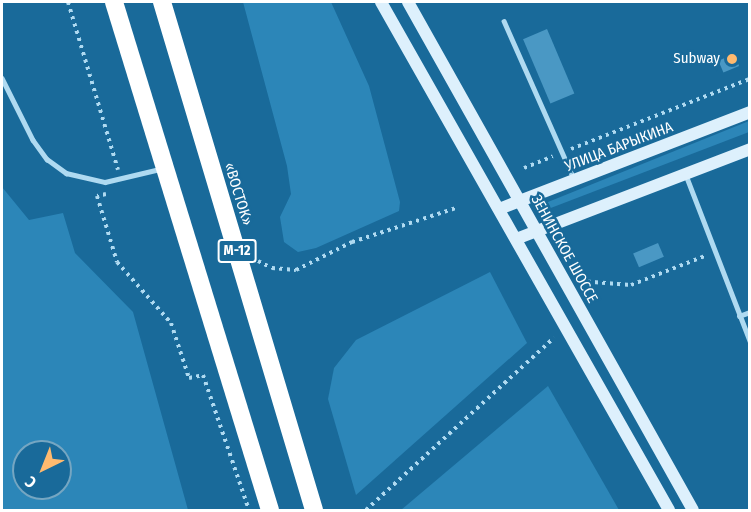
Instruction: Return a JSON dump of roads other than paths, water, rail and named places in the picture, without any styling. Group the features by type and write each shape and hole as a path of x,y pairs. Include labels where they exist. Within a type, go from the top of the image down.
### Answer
{"highway":[{"name":"М-12","path":"114,2 270,510"},
{"name":"«ВОСТОК»","path":"162,2 312,506"}],"main road":[{"path":"108,2 125,37"},
{"path":"381,2 669,510"},
{"name":"ЗЕНИНСКОЕ ШОССЕ","path":"408,2 693,510"},
{"name":"УЛИЦА БАРЫКИНА","path":"499,209 750,112"},
{"path":"516,239 750,149"}],"lane":[{"path":"504,21 575,181"},
{"path":"2,78 47,159 84,179 120,179 166,167"},
{"path":"686,175 750,341"},
{"path":"739,316 750,312"}],"place":[{"name":"Subway","path":"732,59"}]}
